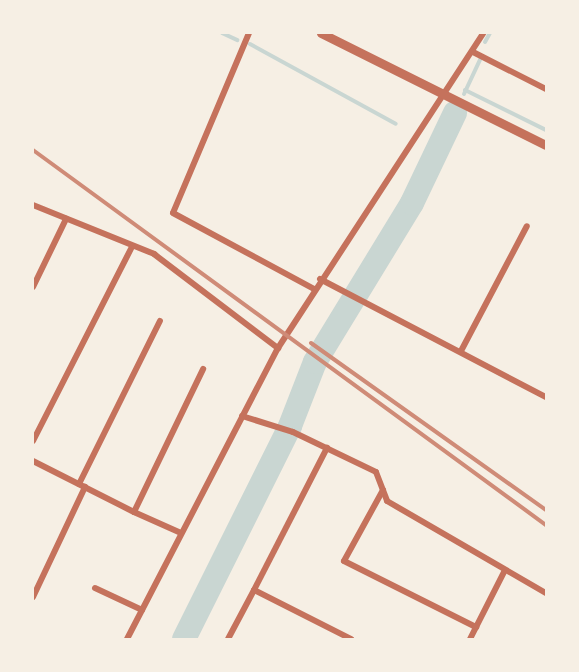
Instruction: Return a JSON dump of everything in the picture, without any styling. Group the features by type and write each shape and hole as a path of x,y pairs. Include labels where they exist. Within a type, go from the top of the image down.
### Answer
{"street":[{"path":"249,33 173,213 314,289"},
{"path":"321,33 546,145"},
{"path":"127,639 278,348 320,279 443,92 473,52 483,33"},
{"path":"473,52 546,89"},
{"path":"33,205 154,254 278,348"},
{"path":"33,287 66,219"},
{"path":"461,351 527,226"},
{"path":"33,441 132,247"},
{"path":"320,279 461,351 546,398"},
{"path":"33,597 82,486 160,321"},
{"path":"134,512 203,369"},
{"path":"242,416 273,429 293,432 376,472 387,501 504,572 546,593"},
{"path":"228,639 327,448"},
{"path":"33,461 181,533"},
{"path":"383,490 344,561 476,627"},
{"path":"470,639 504,572"},
{"path":"95,588 142,610"},
{"path":"254,590 351,639"}],"waterway":[{"path":"222,33 237,40"},
{"path":"485,42 490,33"},
{"path":"250,44 396,124"},
{"path":"464,94 480,59"},
{"path":"465,90 546,130"},
{"path":"184,639 290,426 315,362 412,203 455,113"}],"railway":[{"path":"33,150 546,525"},
{"path":"311,343 546,510"}]}
